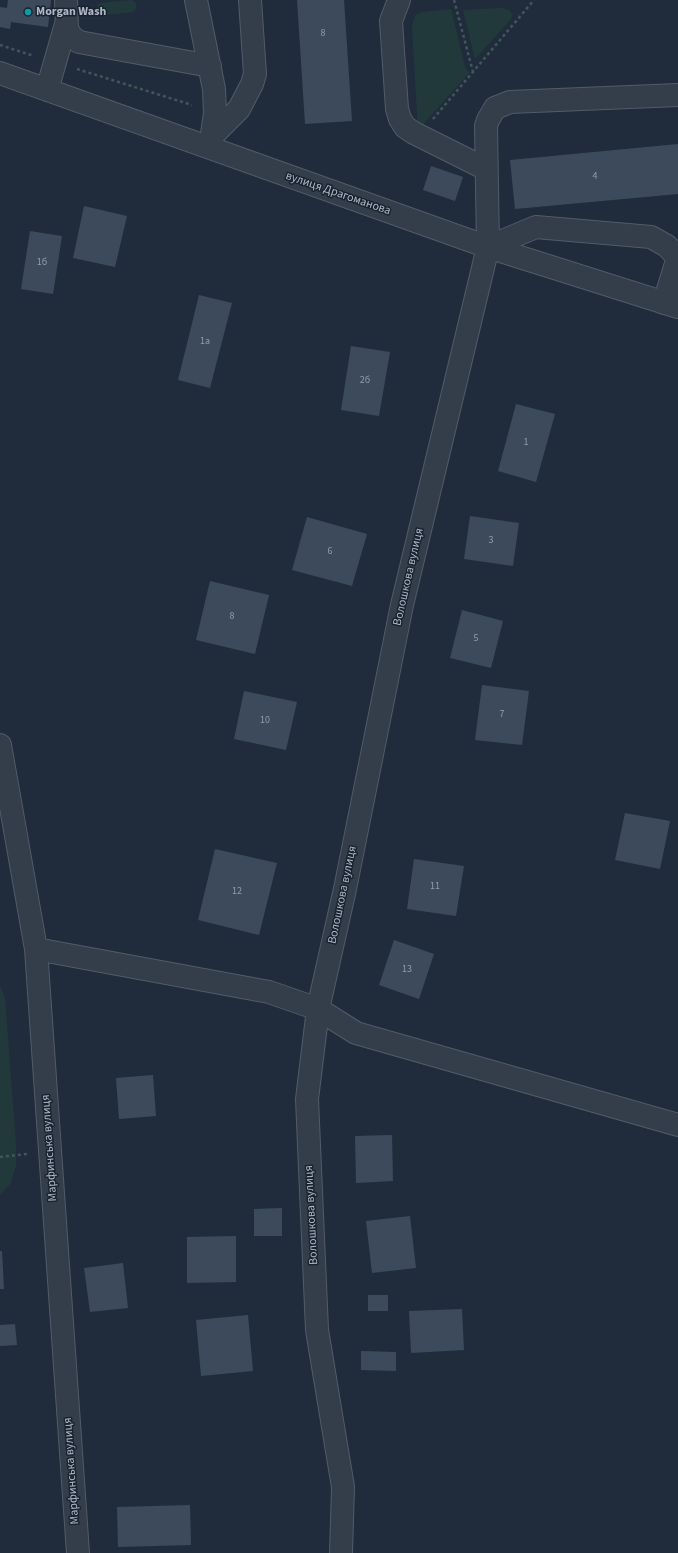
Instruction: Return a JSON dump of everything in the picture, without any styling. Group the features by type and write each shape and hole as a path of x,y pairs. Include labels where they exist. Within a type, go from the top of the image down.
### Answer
{"street":[{"path":"48,90 66,24 66,0"},
{"path":"196,0 210,66 215,113 211,142"},
{"path":"211,142 239,109 252,84 255,74 250,0"},
{"path":"399,0 391,21 397,109 402,123 418,136 486,169"},
{"path":"66,24 72,37 84,44 210,66"},
{"name":"вулиця Драгоманова","path":"0,73 48,90 211,142 488,247 671,305"},
{"name":"Волошкова вулиця","path":"341,1553 343,1487 318,1330 307,1099 318,1009 345,889 402,605 488,247 486,126 495,108 500,105 516,102 678,95"},
{"path":"488,247 536,227 651,237 667,246 678,257 671,305"},
{"name":"Марфинська вулиця","path":"0,745 36,949 78,1553"},
{"path":"36,949 269,992 318,1009 356,1033 678,1126"}],"path":[{"path":"454,0 473,72"},
{"path":"418,136 534,0"},
{"path":"0,45 215,113"},
{"path":"0,1157 50,1151"}],"green space":[{"path":"131,0 136,3 136,9 133,12 104,15 99,14 96,10 98,4 101,3"},
{"path":"503,8 510,11 512,15 511,19 475,59 463,10"},
{"path":"451,9 465,67 469,73 418,130 412,26 417,14"},
{"path":"0,986 5,998 16,1145 16,1165 11,1183 0,1195"}],"building":[{"name":"Morgan Wash","path":"8,0 51,0 48,27 11,22 10,29 0,27 0,7 7,8"},
{"path":"297,0 344,0 352,121 305,124"},
{"path":"678,144 678,194 515,209 510,160"},
{"path":"431,166 463,177 455,201 423,190"},
{"path":"84,206 127,216 115,267 73,258"},
{"path":"30,231 62,236 53,294 21,289"},
{"path":"199,295 232,303 210,388 178,380"},
{"path":"351,346 390,352 379,416 341,410"},
{"path":"516,404 555,414 536,482 498,471"},
{"path":"470,516 519,523 513,566 464,559"},
{"path":"307,517 367,534 352,586 292,570"},
{"path":"210,581 269,595 255,654 196,640"},
{"path":"462,610 503,621 491,668 450,658"},
{"path":"482,685 529,691 522,745 475,740"},
{"path":"244,691 297,702 286,750 234,739"},
{"path":"625,813 670,821 660,869 615,860"},
{"path":"215,849 277,863 259,935 198,920"},
{"path":"414,859 464,866 456,916 407,909"},
{"path":"394,940 434,954 419,999 379,985"},
{"path":"153,1075 156,1116 119,1119 116,1078"},
{"path":"392,1135 393,1181 356,1183 355,1136"},
{"path":"282,1208 282,1236 254,1236 254,1209"},
{"path":"410,1216 416,1268 372,1273 366,1221"},
{"path":"236,1236 236,1282 187,1283 187,1237"},
{"path":"0,1251 2,1251 4,1289 0,1289"},
{"path":"123,1263 128,1308 90,1312 84,1268"},
{"path":"368,1295 388,1295 388,1311 368,1311"},
{"path":"462,1309 464,1350 411,1353 409,1311"},
{"path":"248,1315 253,1371 201,1376 196,1320"},
{"path":"15,1324 17,1345 0,1346 0,1325"},
{"path":"361,1351 396,1352 396,1371 361,1370"},
{"path":"190,1505 191,1545 118,1547 117,1507"}],"place":[{"name":"Morgan Wash","path":"28,12"}]}
